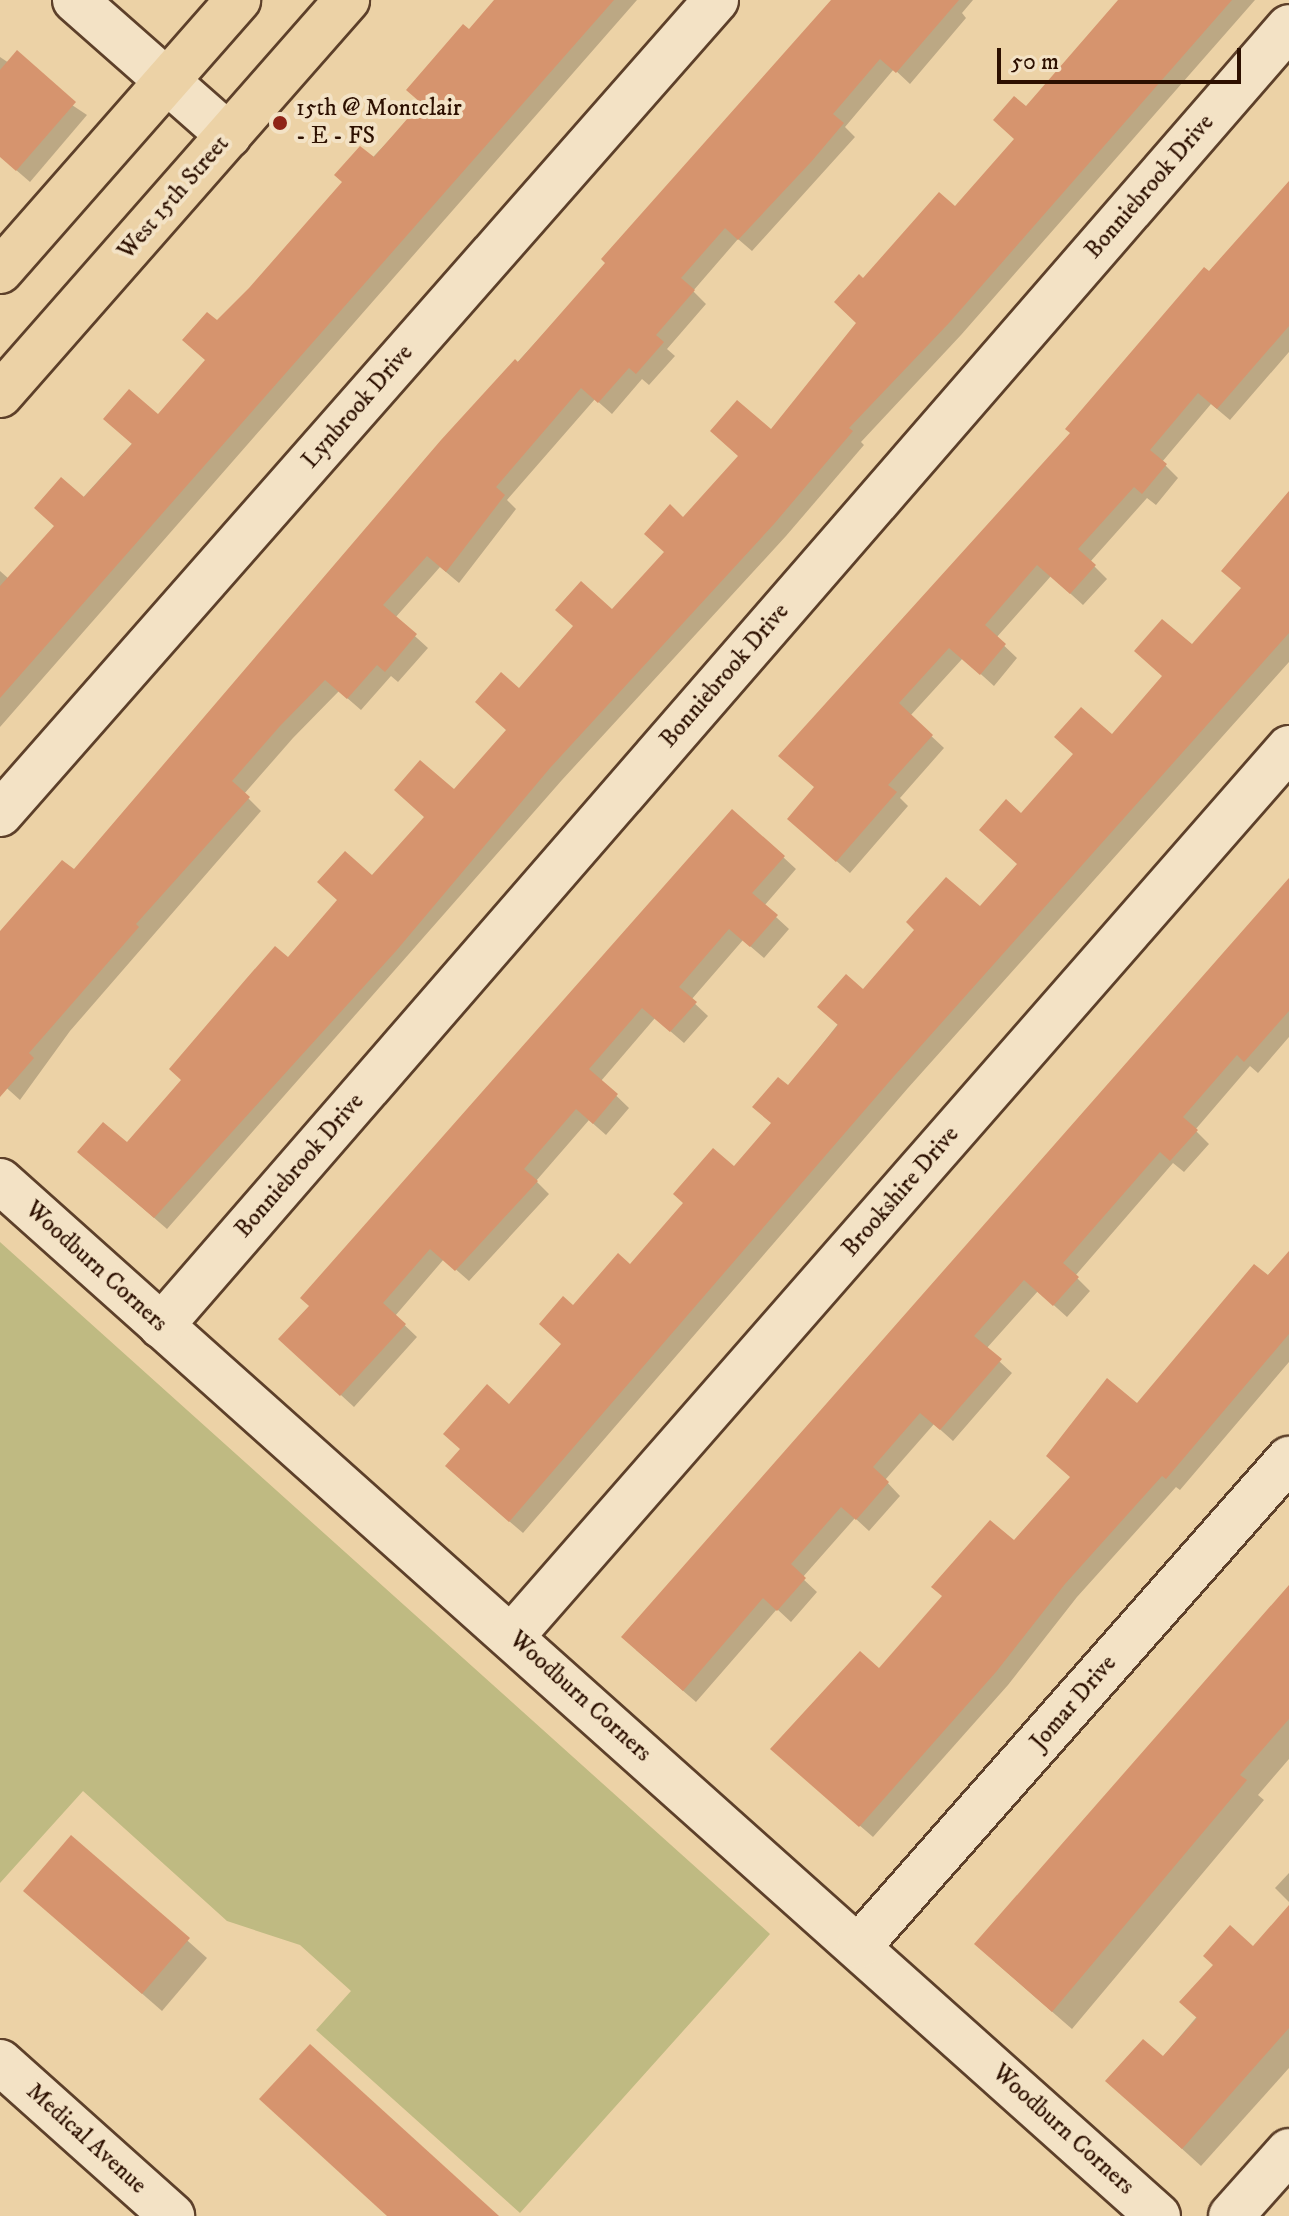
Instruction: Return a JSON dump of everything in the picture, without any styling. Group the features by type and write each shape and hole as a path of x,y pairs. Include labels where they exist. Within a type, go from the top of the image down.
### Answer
{"main road":[{"path":"0,271 238,0"},
{"name":"West 15th Street","path":"0,395 347,0"}],"street":[{"path":"75,0 229,136"},
{"name":"Lynbrook Drive","path":"0,814 716,0"},
{"name":"Bonniebrook Drive","path":"161,1326 1289,27"},
{"name":"Brookshire Drive","path":"512,1636 1289,748"},
{"name":"Woodburn Corners","path":"0,1181 1158,2216"},
{"name":"Jomar Drive","path":"859,1946 1289,1459"},
{"name":"Medical Avenue","path":"0,2062 172,2216"},
{"path":"1231,2216 1289,2151"}],"shaded area":[{"path":"0,1242 770,1934 520,2213 316,2030 351,1991 300,1945 227,1921 83,1791 0,1883"}],"building":[{"path":"494,0 614,0 0,698 0,586 54,526 34,508 61,477 84,497 132,444 103,419 129,389 158,414 205,360 182,340 207,312 217,320 249,288 342,182 334,175 360,146 374,157 421,103 406,90 463,24 469,29"},
{"path":"831,0 959,0 896,73 880,59 833,114 844,123 811,162 738,240 725,228 681,278 695,290 656,335 664,342 636,374 629,368 598,403 581,388 496,487 505,495 446,572 427,556 383,605 417,634 385,672 377,665 347,699 325,680 280,726 232,781 250,797 136,924 139,927 29,1053 34,1058 0,1097 0,931 62,860 74,869 441,440 515,359 518,362 605,263 601,259"},
{"path":"1118,0 1232,0 949,323 849,428 853,431 774,524 550,768 396,951 154,1218 77,1152 103,1122 127,1142 181,1080 169,1069 246,979 275,946 288,957 337,900 317,882 345,851 372,875 424,817 394,790 420,760 454,789 506,730 475,702 501,672 519,688 573,626 555,610 581,581 612,609 664,552 644,534 670,504 683,517 738,456 710,431 737,400 771,429 856,323 834,302 859,274 863,278 939,192 955,206 1014,139 993,120 1014,96 1026,106"},
{"path":"17,50 76,102 16,171 0,157 0,70"},
{"path":"1289,181 1289,326 1217,409 1198,393 1150,450 1167,464 1142,494 1134,487 1078,549 1096,565 1070,594 1037,565 985,625 1006,644 980,675 949,648 899,703 933,735 888,785 897,792 836,862 787,819 814,787 778,756 1070,433 1065,429 1204,267 1209,271"},
{"path":"1289,491 1289,633 895,1075 509,1522 445,1466 460,1449 443,1434 487,1384 509,1404 561,1344 539,1324 563,1296 573,1305 618,1253 630,1264 683,1203 673,1194 713,1148 734,1166 771,1123 752,1107 778,1077 788,1085 838,1025 817,1007 846,974 863,989 914,930 906,922 946,877 980,906 1017,864 979,830 1006,799 1021,813 1073,754 1054,737 1081,707 1112,734 1162,676 1134,651 1162,619 1192,644 1241,588 1221,571"},
{"path":"732,809 785,856 752,893 778,915 750,947 729,929 679,987 697,1002 670,1032 642,1008 589,1069 618,1094 593,1124 576,1109 524,1169 538,1181 455,1271 430,1249 383,1303 406,1324 340,1396 278,1339 309,1306 300,1298"},
{"path":"1289,878 1289,1011 1244,1062 1237,1055 1183,1117 1198,1130 1170,1161 1160,1152 1063,1263 1079,1277 1053,1306 1024,1280 974,1336 1002,1359 940,1430 920,1413 873,1467 889,1482 856,1520 841,1507 791,1564 806,1578 777,1611 763,1598 683,1691 621,1637"},
{"path":"1289,1251 1289,1334 1166,1479 1162,1476 1065,1584 996,1672 859,1827 770,1749 860,1651 879,1668 942,1596 931,1587 990,1520 1014,1540 1070,1477 1046,1456 1107,1378 1137,1403 1254,1264 1268,1275"},
{"path":"1289,1585 1289,1719 1240,1775 1247,1780 1052,2012 974,1944"},
{"path":"71,1835 190,1938 142,1994 23,1891"},
{"path":"1289,1905 1289,2028 1182,2149 1105,2081 1143,2039 1163,2056 1197,2018 1179,2002 1213,1965 1203,1956 1230,1925 1253,1946"},
{"path":"310,2044 499,2216 387,2216 259,2099"}],"place":[{"name":"15th @ Montclair - E - FS","path":"280,123"}]}
